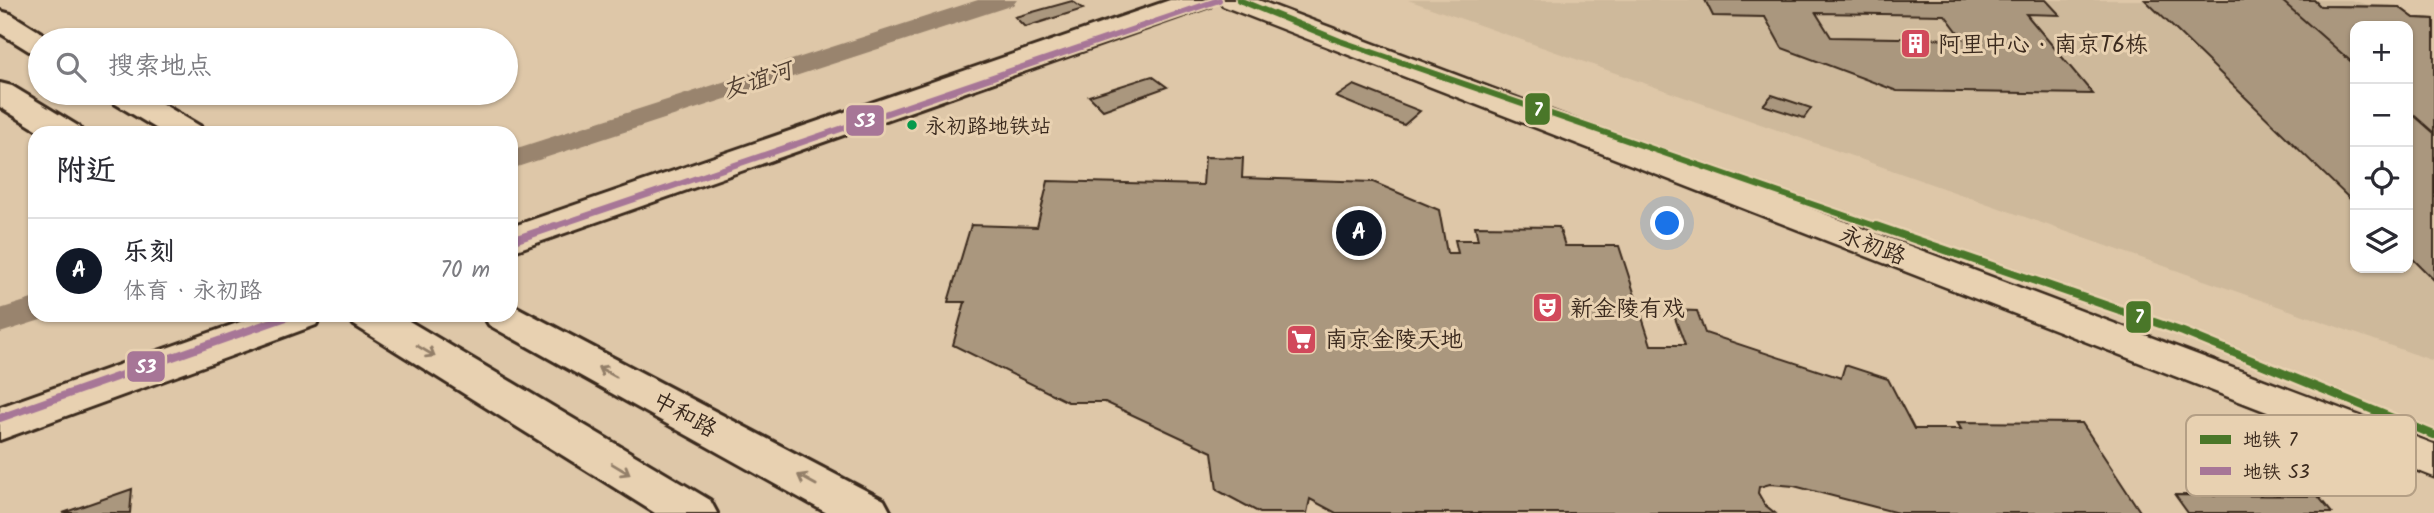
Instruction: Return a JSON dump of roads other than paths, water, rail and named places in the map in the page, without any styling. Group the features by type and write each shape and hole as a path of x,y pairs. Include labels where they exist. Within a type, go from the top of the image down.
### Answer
{"main road":[{"path":"518,238 1199,0"},
{"path":"0,20 28,37"},
{"path":"0,93 54,126"},
{"path":"141,105 176,126"},
{"path":"0,424 283,322"},
{"path":"379,322 693,513"},
{"name":"中和路","path":"516,322 867,513"}],"street":[{"name":"永初路","path":"1233,0 2314,415"},
{"name":"永初路","path":"2416,454 2434,461"}],"waterway":[{"name":"友谊河","path":"518,158 1004,0"},
{"name":"友谊河","path":"0,321 28,312"}],"metro line":[{"name":"S3","path":"518,239 1219,0"},
{"name":"7","path":"1239,0 1340,41 2183,332 2385,415"},
{"name":"S3","path":"0,418 272,322"},
{"name":"7","path":"2416,428 2434,435"}],"place":[{"name":"阿里中心 · 南京T6栋","path":"1915,44"},
{"name":"永初路地铁站","path":"912,125"},
{"name":"乐刻","path":"1359,233"},
{"name":"新金陵有戏","path":"1547,308"},
{"name":"南京金陵天地","path":"1302,339"}]}
